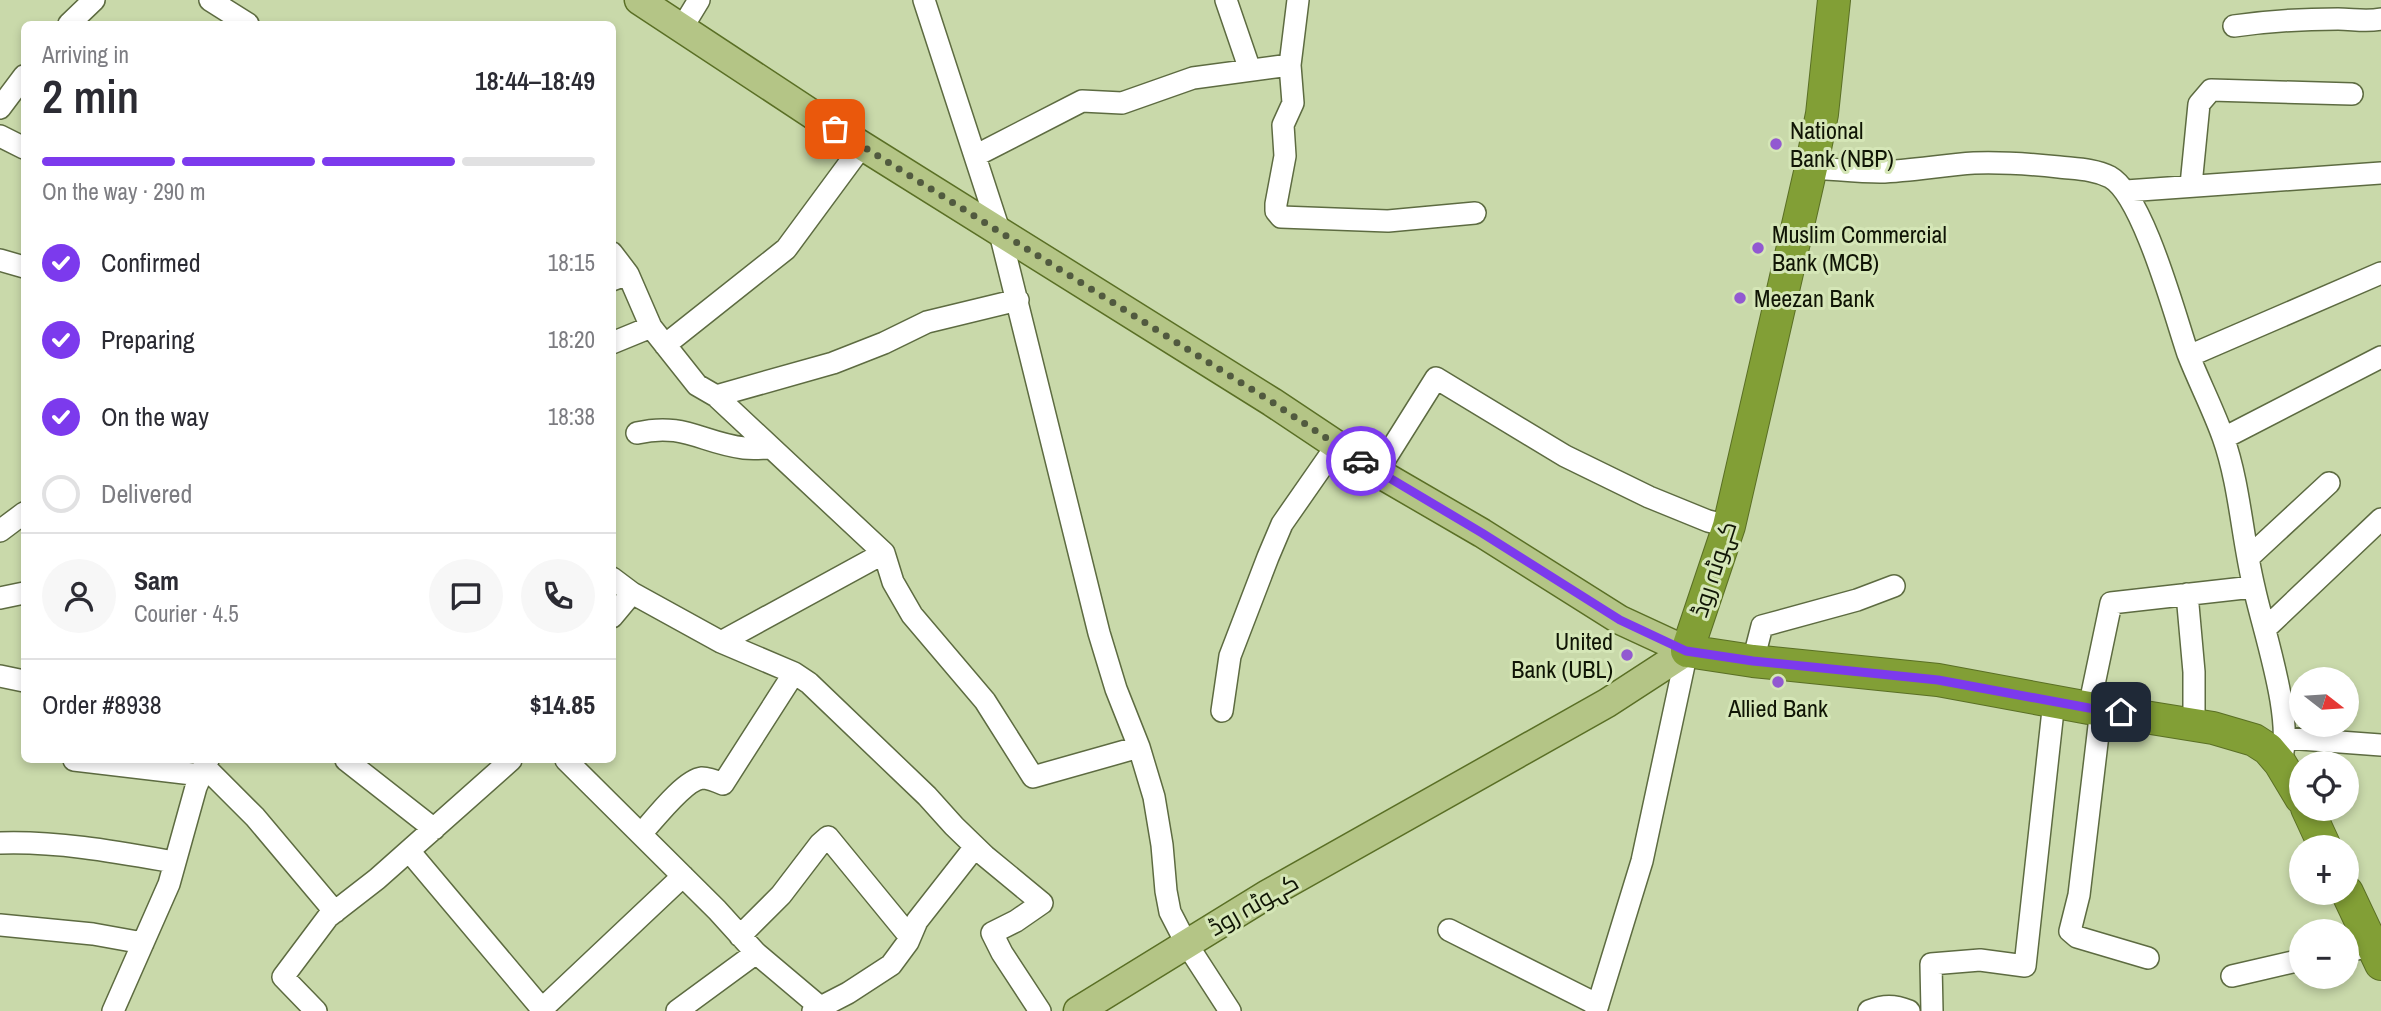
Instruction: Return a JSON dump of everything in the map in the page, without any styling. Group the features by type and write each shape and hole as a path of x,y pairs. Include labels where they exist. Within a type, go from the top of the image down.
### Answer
{"highway":[{"name":"کہوٹہ روڈ","path":"1686,651 1729,526 1811,168 1822,114 1834,0"},
{"path":"1686,651 1753,661 1938,680 2194,724 2255,740 2268,750 2283,750 2289,766"},
{"path":"2351,905 2367,953"}],"main road":[{"path":"639,0 862,146 1272,402 1377,472 1482,533 1620,620 1686,651"},
{"name":"کہوٹہ روڈ","path":"1078,1011 1268,894 1607,703 1686,651"}],"street":[{"path":"71,21 94,0"},
{"path":"210,0 243,21"},
{"path":"682,28 699,0"},
{"path":"927,0 932,24 1000,233 1099,632 1116,689 1139,747 1158,817 1168,901 1186,943 1230,1011"},
{"path":"1226,0 1250,70"},
{"path":"1298,0 1290,65 1293,103 1283,125 1285,156 1276,211 1282,217 1388,221 1475,213"},
{"path":"2234,26 2265,22 2340,19 2370,22 2381,19"},
{"path":"975,156 1082,101 1122,103 1193,78 1290,65"},
{"path":"0,108 21,80"},
{"path":"2191,185 2199,104 2211,90 2352,94"},
{"path":"0,136 21,146"},
{"path":"665,345 786,249 862,146"},
{"path":"1811,168 1879,172 1977,163 2027,164 2094,172 2114,179 2126,191 2161,275 2189,356 2224,438 2253,587 2265,629 2283,750 2381,745"},
{"path":"2126,191 2381,173"},
{"path":"0,260 21,266"},
{"path":"2189,356 2381,273"},
{"path":"620,277 645,309 651,327 697,385 716,396 884,552 893,582 912,615 985,701 1033,777 1139,747"},
{"path":"716,396 834,363 926,322 1018,300"},
{"path":"616,341 651,327"},
{"path":"2224,438 2381,357"},
{"path":"1377,472 1436,378 1565,456 1649,497 1708,522 1729,526"},
{"path":"638,433 671,429 744,448 771,447"},
{"path":"1222,711 1230,656 1282,524 1337,445"},
{"path":"2248,558 2329,483"},
{"path":"0,531 21,515"},
{"path":"2265,629 2381,519"},
{"path":"721,642 884,552"},
{"path":"616,581 632,593 721,642 794,673 808,683 927,796 975,847 1042,903 992,933 1040,1011"},
{"path":"1753,661 1762,626 1857,600 1894,586"},
{"path":"2148,958 2077,937 2070,931 2079,895 2095,708 2111,603 2253,587"},
{"path":"616,612 632,593"},
{"path":"0,598 21,594"},
{"path":"2187,594 2194,672 2194,724"},
{"path":"1449,930 1597,1008 1642,861 1686,651"},
{"path":"640,834 686,786 704,778 723,784 794,673"},
{"path":"0,676 21,680"},
{"path":"1931,1011 1931,964 1980,960 2025,965 2054,701"},
{"path":"130,763 204,767 255,817 335,912"},
{"path":"350,763 434,829"},
{"path":"316,1011 283,977 328,918 409,851 508,763"},
{"path":"569,763 757,953 818,1010 891,965 910,937 917,920 975,847"},
{"path":"113,1011 169,884 204,767"},
{"path":"740,936 781,895 828,837 910,937"},
{"path":"0,843 25,842 96,849 174,862"},
{"path":"409,851 542,1009 683,876"},
{"path":"0,925 93,934 143,943"},
{"path":"677,1011 757,953"},
{"path":"2232,976 2289,963"},
{"path":"1869,1011 1880,1006 1895,1006 1909,1011"}],"way so far":[{"path":"835,129 1272,402 1361,461"}],"place":[{"name":"National Bank (NBP)","path":"1776,144"},
{"name":"Muslim Commercial Bank (MCB)","path":"1758,248"},
{"name":"Meezan Bank","path":"1740,298"},
{"name":"United Bank (UBL)","path":"1627,655"},
{"name":"Allied Bank","path":"1778,682"}],"route":[{"path":"1361,461 1620,620 1686,651 1753,661 1938,680 2121,712"}]}
